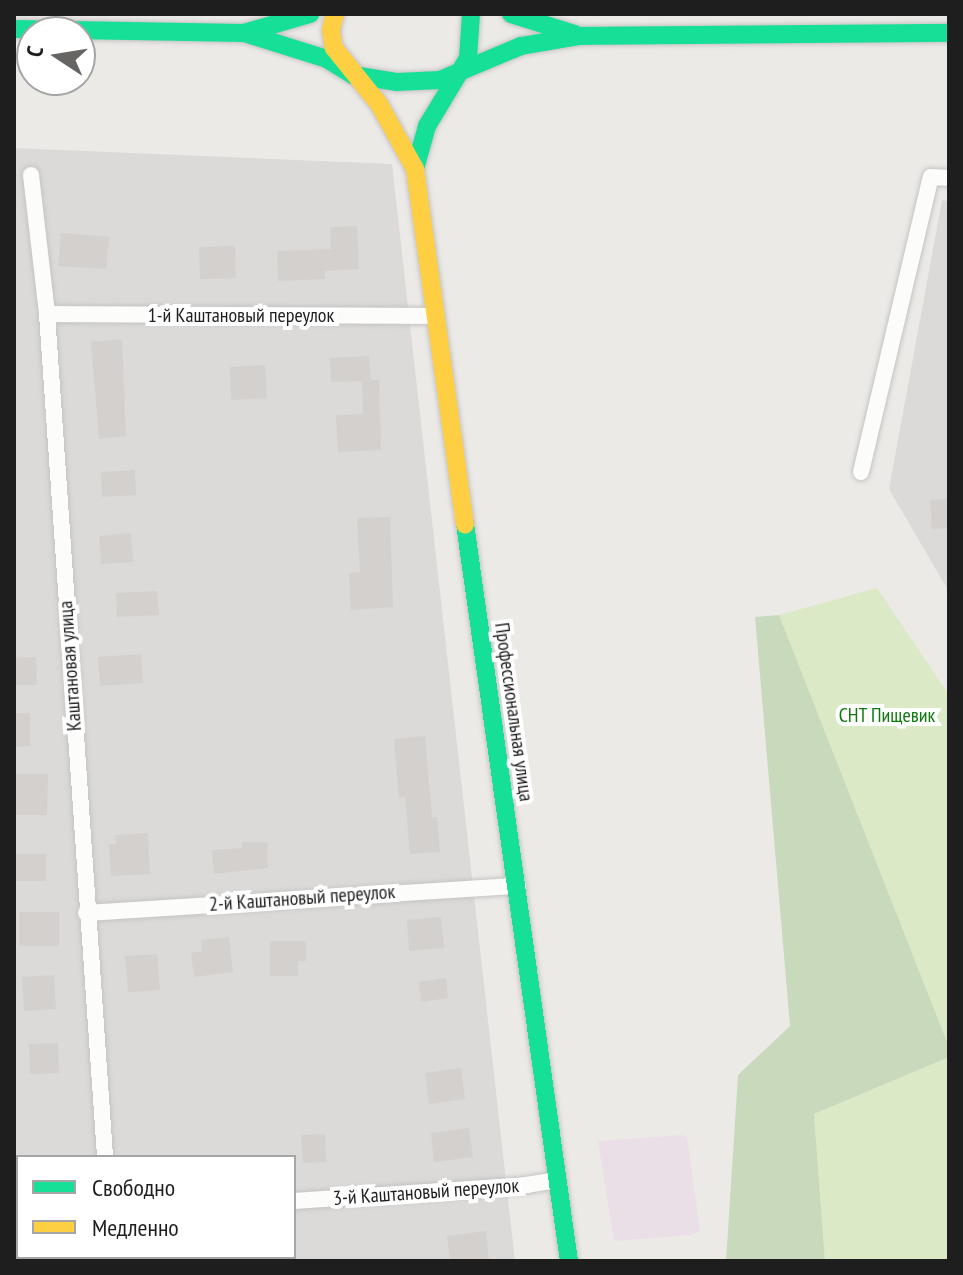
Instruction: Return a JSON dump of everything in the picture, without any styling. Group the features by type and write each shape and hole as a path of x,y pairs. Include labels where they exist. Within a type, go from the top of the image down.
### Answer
{"street":[{"path":"244,33 310,14"},
{"path":"335,14 331,40 338,57 379,104 415,169"},
{"path":"415,169 427,126 462,69 472,39 471,14"},
{"path":"511,14 580,36"},
{"path":"14,29 244,33 327,59 353,75 369,80 414,82 440,80 521,46 580,36 949,33"},
{"name":"Профессиональная улица","path":"415,169 569,1261"},
{"name":"Каштановая улица","path":"31,175 47,314 105,1155"},
{"path":"861,472 931,177 949,178"},
{"name":"1-й Каштановый переулок","path":"47,314 434,316"},
{"name":"2-й Каштановый переулок","path":"86,913 518,886"},
{"name":"3-й Каштановый переулок","path":"296,1201 526,1185 557,1180"}],"shaded area":[{"path":"14,148 392,164 515,1261 14,1261"},
{"path":"942,200 949,201 949,592 889,489"},
{"path":"687,1137 700,1230 692,1235 614,1241 598,1141"}],"green space":[{"name":"СНТ Пищевик","path":"877,588 949,695 949,1047 779,615"},
{"path":"779,615 949,1047 949,1057 814,1114 825,1261 726,1261 738,1075 790,1026 755,617"},
{"path":"949,1057 949,1261 825,1261 814,1114"}],"building":[{"path":"357,226 359,269 325,271 325,279 278,281 277,251 331,249 330,227"},
{"path":"61,233 109,237 106,269 58,266"},
{"path":"235,246 236,278 200,279 199,247"},
{"path":"122,339 126,436 99,439 91,342"},
{"path":"369,356 371,380 379,380 381,450 338,452 336,415 363,414 362,381 331,382 330,358"},
{"path":"265,365 267,398 231,400 230,367"},
{"path":"135,470 136,495 102,497 101,472"},
{"path":"949,499 949,528 932,529 930,500"},
{"path":"390,517 393,607 351,610 349,573 360,572 357,518"},
{"path":"131,533 133,562 101,564 99,536"},
{"path":"157,591 159,615 117,617 116,593"},
{"path":"141,654 143,683 100,686 98,657"},
{"path":"36,657 37,685 14,685 14,658"},
{"path":"14,713 30,713 30,746 14,747"},
{"path":"425,736 432,817 437,817 440,852 410,854 405,797 399,798 394,739"},
{"path":"14,774 48,774 47,815 14,815"},
{"path":"148,833 150,874 111,876 109,844 116,844 115,835"},
{"path":"242,842 267,842 268,868 214,874 212,850 242,848"},
{"path":"14,854 46,854 46,881 14,881"},
{"path":"19,912 59,912 59,946 19,946"},
{"path":"441,917 444,948 409,951 407,920"},
{"path":"229,937 233,972 194,977 191,953 202,951 201,940"},
{"path":"270,941 306,941 306,961 298,961 298,976 270,976"},
{"path":"157,954 160,990 128,992 125,956"},
{"path":"54,975 56,1009 24,1011 22,977"},
{"path":"446,978 448,998 421,1002 419,982"},
{"path":"58,1043 59,1073 30,1074 29,1044"},
{"path":"461,1068 465,1099 429,1104 425,1073"},
{"path":"469,1128 473,1157 434,1162 431,1133"},
{"path":"325,1134 326,1162 303,1163 301,1135"},
{"path":"486,1231 489,1261 450,1261 447,1236"}],"traffic: fast":[{"path":"14,29 244,33 310,14"},
{"path":"415,169 427,126 468,58 471,14"},
{"path":"511,14 575,34"},
{"path":"244,33 327,59 353,75 397,82 440,80 521,46 580,36 949,33"},
{"path":"465,524 569,1261"}],"traffic: slow":[{"path":"335,14 331,30 334,48 379,104 415,169 465,524"}]}
